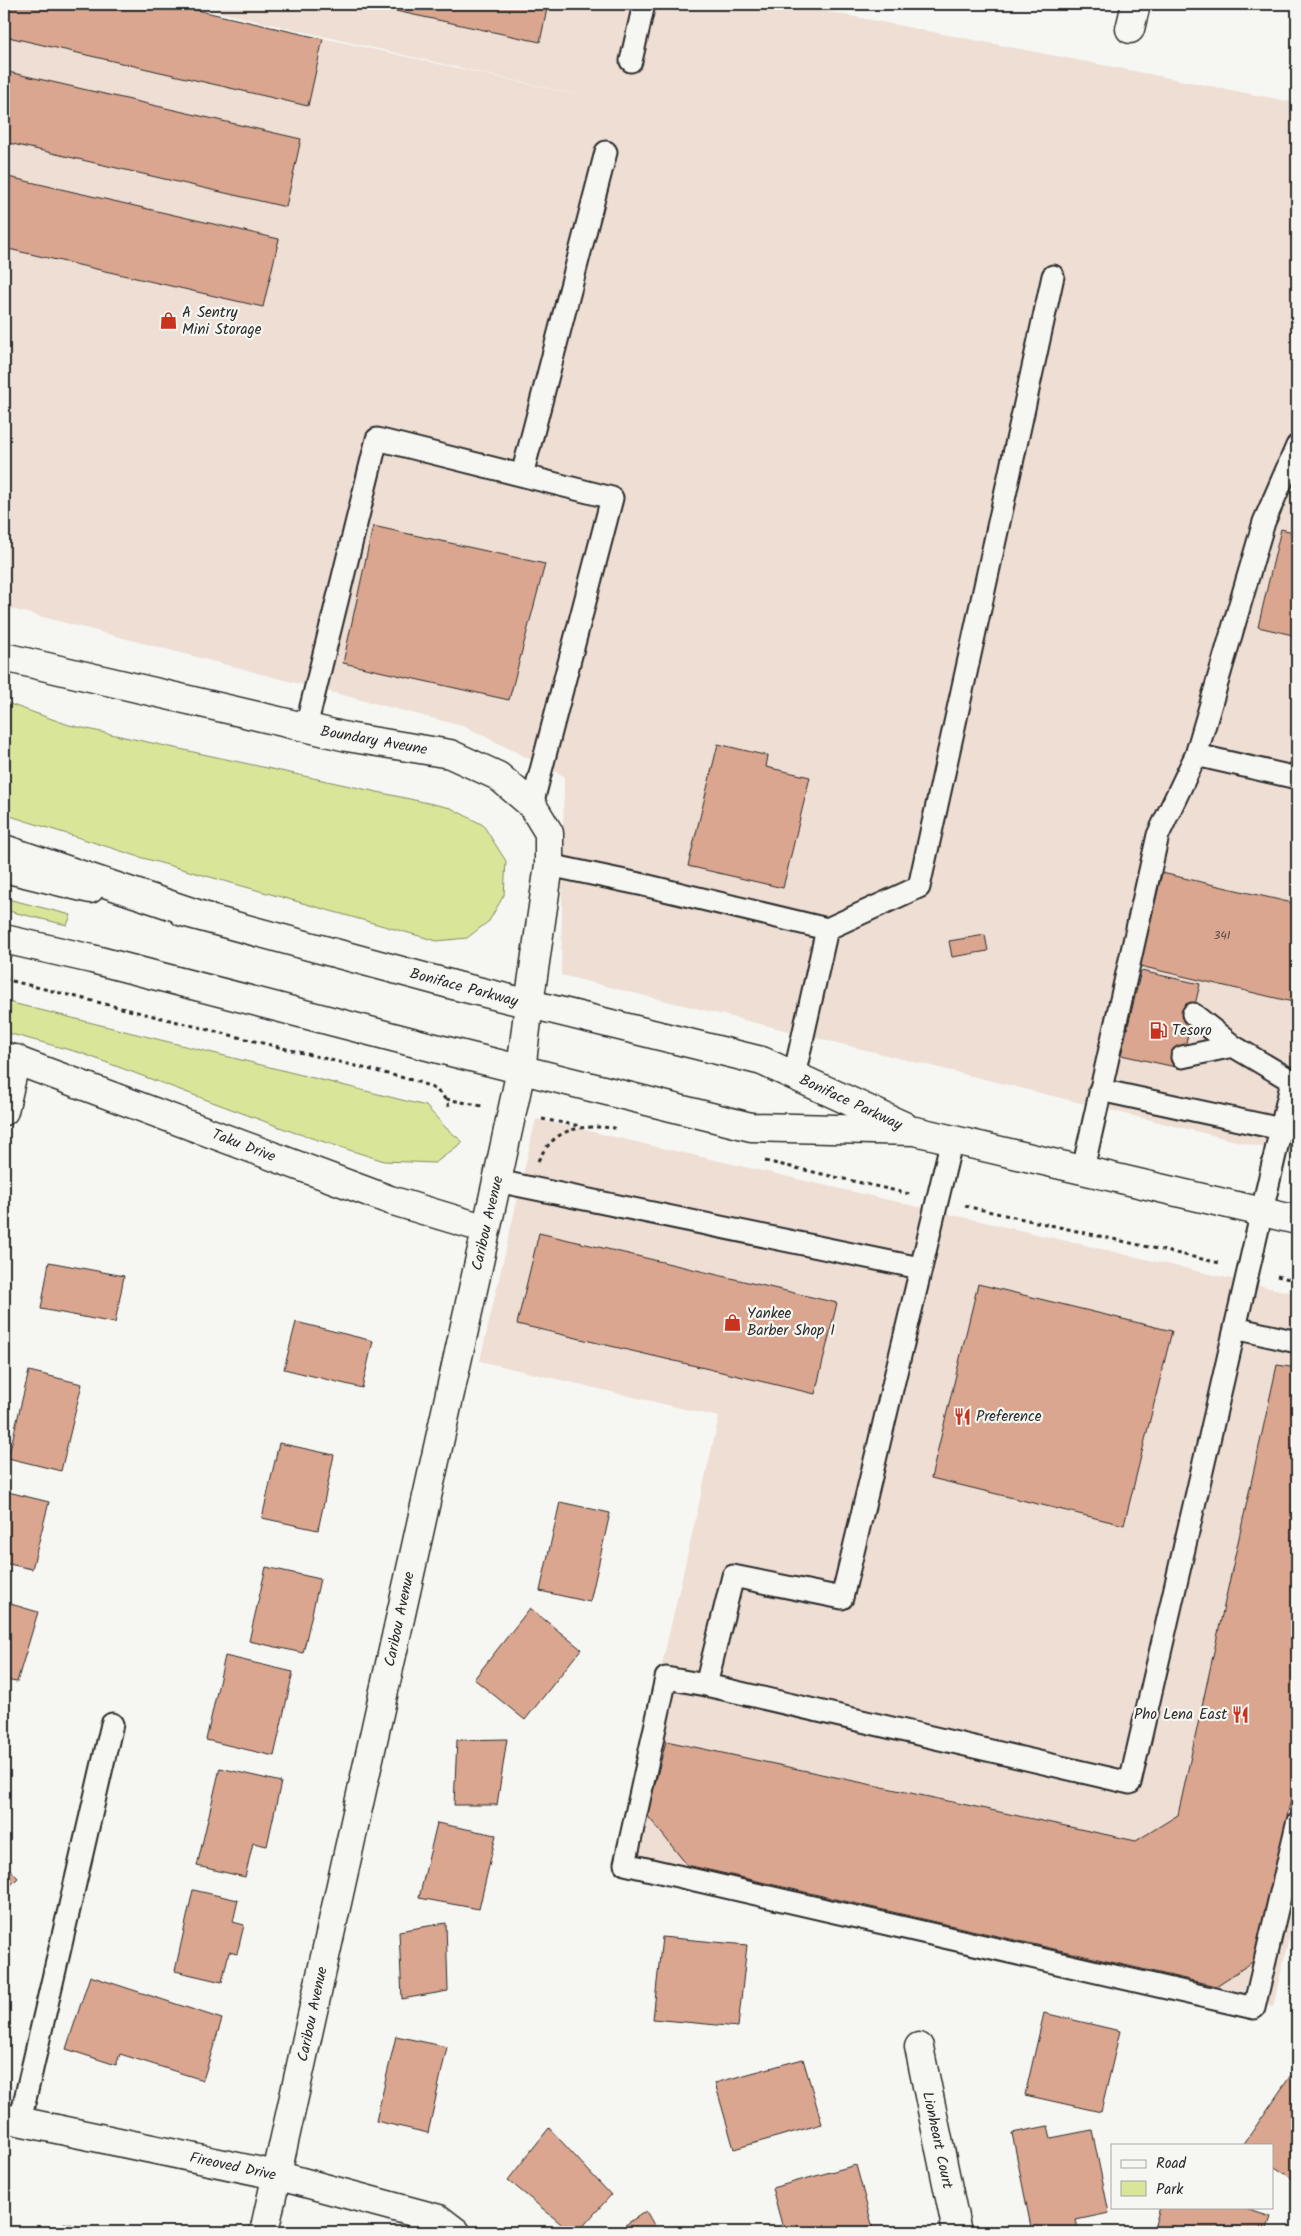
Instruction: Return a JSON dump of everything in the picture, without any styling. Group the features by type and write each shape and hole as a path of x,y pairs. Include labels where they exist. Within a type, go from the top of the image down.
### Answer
{"main road":[{"name":"Boundary Aveune","path":"4,657 347,737 450,754 498,776 532,805 549,833 549,865 529,1004"},
{"path":"4,849 206,917"},
{"name":"Boniface Parkway","path":"4,868 206,917 529,1004 762,1061 915,1131"},
{"name":"Boniface Parkway","path":"4,939 101,961 521,1070 751,1127 915,1131 1297,1220"},
{"name":"Caribou Avenue","path":"264,2232 521,1070 529,1004"},
{"path":"4,1111 10,1058"},
{"name":"Taku Drive","path":"10,1058 390,1200 486,1229"},
{"name":"Lionheart Court","path":"919,2047 957,2232"},
{"name":"Fireoved Drive","path":"12,2119 276,2176 439,2219 456,2232"}],"lane":[{"path":"631,61 644,4"},
{"path":"522,475 606,152"},
{"path":"549,865 644,885 826,929 919,887 1053,276"},
{"path":"306,727 377,439 612,498 532,805"},
{"path":"1083,1170 1100,1090 1117,1045 1128,999 1158,836 1196,755 1264,522 1297,446"},
{"path":"1196,755 1297,778"},
{"path":"794,1076 826,929"},
{"path":"1193,1014 1233,1046 1294,1081 1248,1269 1130,1783 706,1685 666,1678 625,1864 1254,2008 1297,1824"},
{"path":"1182,1057 1233,1046"},
{"path":"1100,1090 1281,1129"},
{"path":"706,1685 733,1576 842,1598 952,1139"},
{"path":"497,1181 920,1268"},
{"path":"1235,1328 1297,1342"},
{"path":"12,2119 112,1724"}],"path":[{"path":"4,979 412,1080 438,1090 446,1098 450,1109"},
{"path":"526,1186 544,1151 554,1138 565,1132 582,1127 617,1129"},
{"path":"762,1161 1297,1281"}],"shaded area":[{"path":"4,4 171,4 617,104 184,4 804,4 804,7 1297,103 1297,1156 561,975 564,776 466,727 4,607"},
{"path":"536,1119 1297,1294 1297,1903 1273,2007 618,1856 719,1417 480,1361"}],"green space":[{"path":"4,702 69,725 451,808 483,825 506,861 504,895 489,921 467,938 437,941 143,858 4,814"},
{"path":"4,898 71,915 67,925 4,910"},
{"path":"4,1001 426,1106 446,1128 463,1142 435,1163 384,1161 293,1132 81,1053 4,1032"}],"building":[{"path":"4,4 170,4 323,39 308,106 4,36"},
{"path":"363,4 548,4 540,42"},
{"path":"4,71 301,139 286,207 4,142"},
{"path":"4,176 279,239 263,307 4,248"},
{"path":"373,526 545,564 509,700 343,663"},
{"path":"1281,529 1297,533 1297,636 1258,627"},
{"path":"718,744 768,756 766,767 810,777 783,888 688,866"},
{"path":"1162,873 1297,904 1297,1003 1140,966"},
{"path":"985,935 988,951 952,957 949,941"},
{"name":"Tesoro","path":"1141,971 1200,984 1180,1068 1121,1055"},
{"path":"539,1233 837,1303 815,1394 517,1324"},
{"path":"49,1262 124,1276 115,1323 41,1309"},
{"path":"978,1284 1172,1331 1124,1525 931,1478"},
{"path":"296,1322 373,1341 362,1388 284,1369"},
{"path":"1277,1365 1297,1368 1297,1773 1254,1961 1216,1986 687,1865 647,1815 666,1741 1136,1841 1178,1815"},
{"path":"29,1371 82,1384 61,1471 8,1458"},
{"path":"279,1443 334,1455 318,1530 262,1518"},
{"path":"4,1491 49,1502 32,1569 4,1563"},
{"path":"560,1502 610,1513 590,1602 540,1591"},
{"path":"266,1567 320,1579 303,1653 249,1641"},
{"path":"4,1602 38,1612 17,1682 4,1680"},
{"path":"530,1608 581,1649 525,1720 474,1679"},
{"path":"225,1656 293,1672 274,1756 206,1740"},
{"path":"507,1739 497,1805 454,1805 457,1740"},
{"path":"220,1768 281,1782 267,1846 253,1843 245,1877 197,1866"},
{"path":"437,1823 496,1835 479,1909 419,1898"},
{"path":"4,1863 18,1878 4,1892"},
{"path":"193,1890 238,1900 233,1922 244,1925 237,1954 229,1952 222,1982 175,1971"},
{"path":"446,1923 448,1991 402,1999 399,1931"},
{"path":"662,1937 747,1945 738,2027 653,2019"},
{"path":"90,1976 222,2019 203,2080 120,2054 116,2065 66,2049"},
{"path":"1044,2013 1120,2031 1101,2112 1025,2095"},
{"path":"396,2036 447,2047 428,2133 376,2121"},
{"path":"803,2059 822,2124 734,2149 715,2083"},
{"path":"1291,2075 1297,2079 1297,2182 1274,2166 1274,2144 1244,2144"},
{"path":"1048,2126 1051,2138 1092,2130 1109,2213 1076,2220 1079,2232 1032,2232 1012,2133"},
{"path":"549,2128 611,2195 578,2232 571,2232 508,2180"},
{"path":"856,2165 874,2232 784,2232 772,2188"},
{"path":"1160,2208 1243,2208 1271,2217 1266,2232 1153,2232"},
{"path":"646,2211 658,2232 615,2232"},
{"path":"64,2223 102,2232 62,2232"}],"place":[{"name":"A Sentry Mini Storage","path":"168,321"},
{"name":"Tesoro","path":"1158,1030"},
{"name":"Yankee Barber Shop I","path":"733,1322"},
{"name":"Preference","path":"962,1416"},
{"name":"Pho Lena East","path":"1241,1714"}]}
